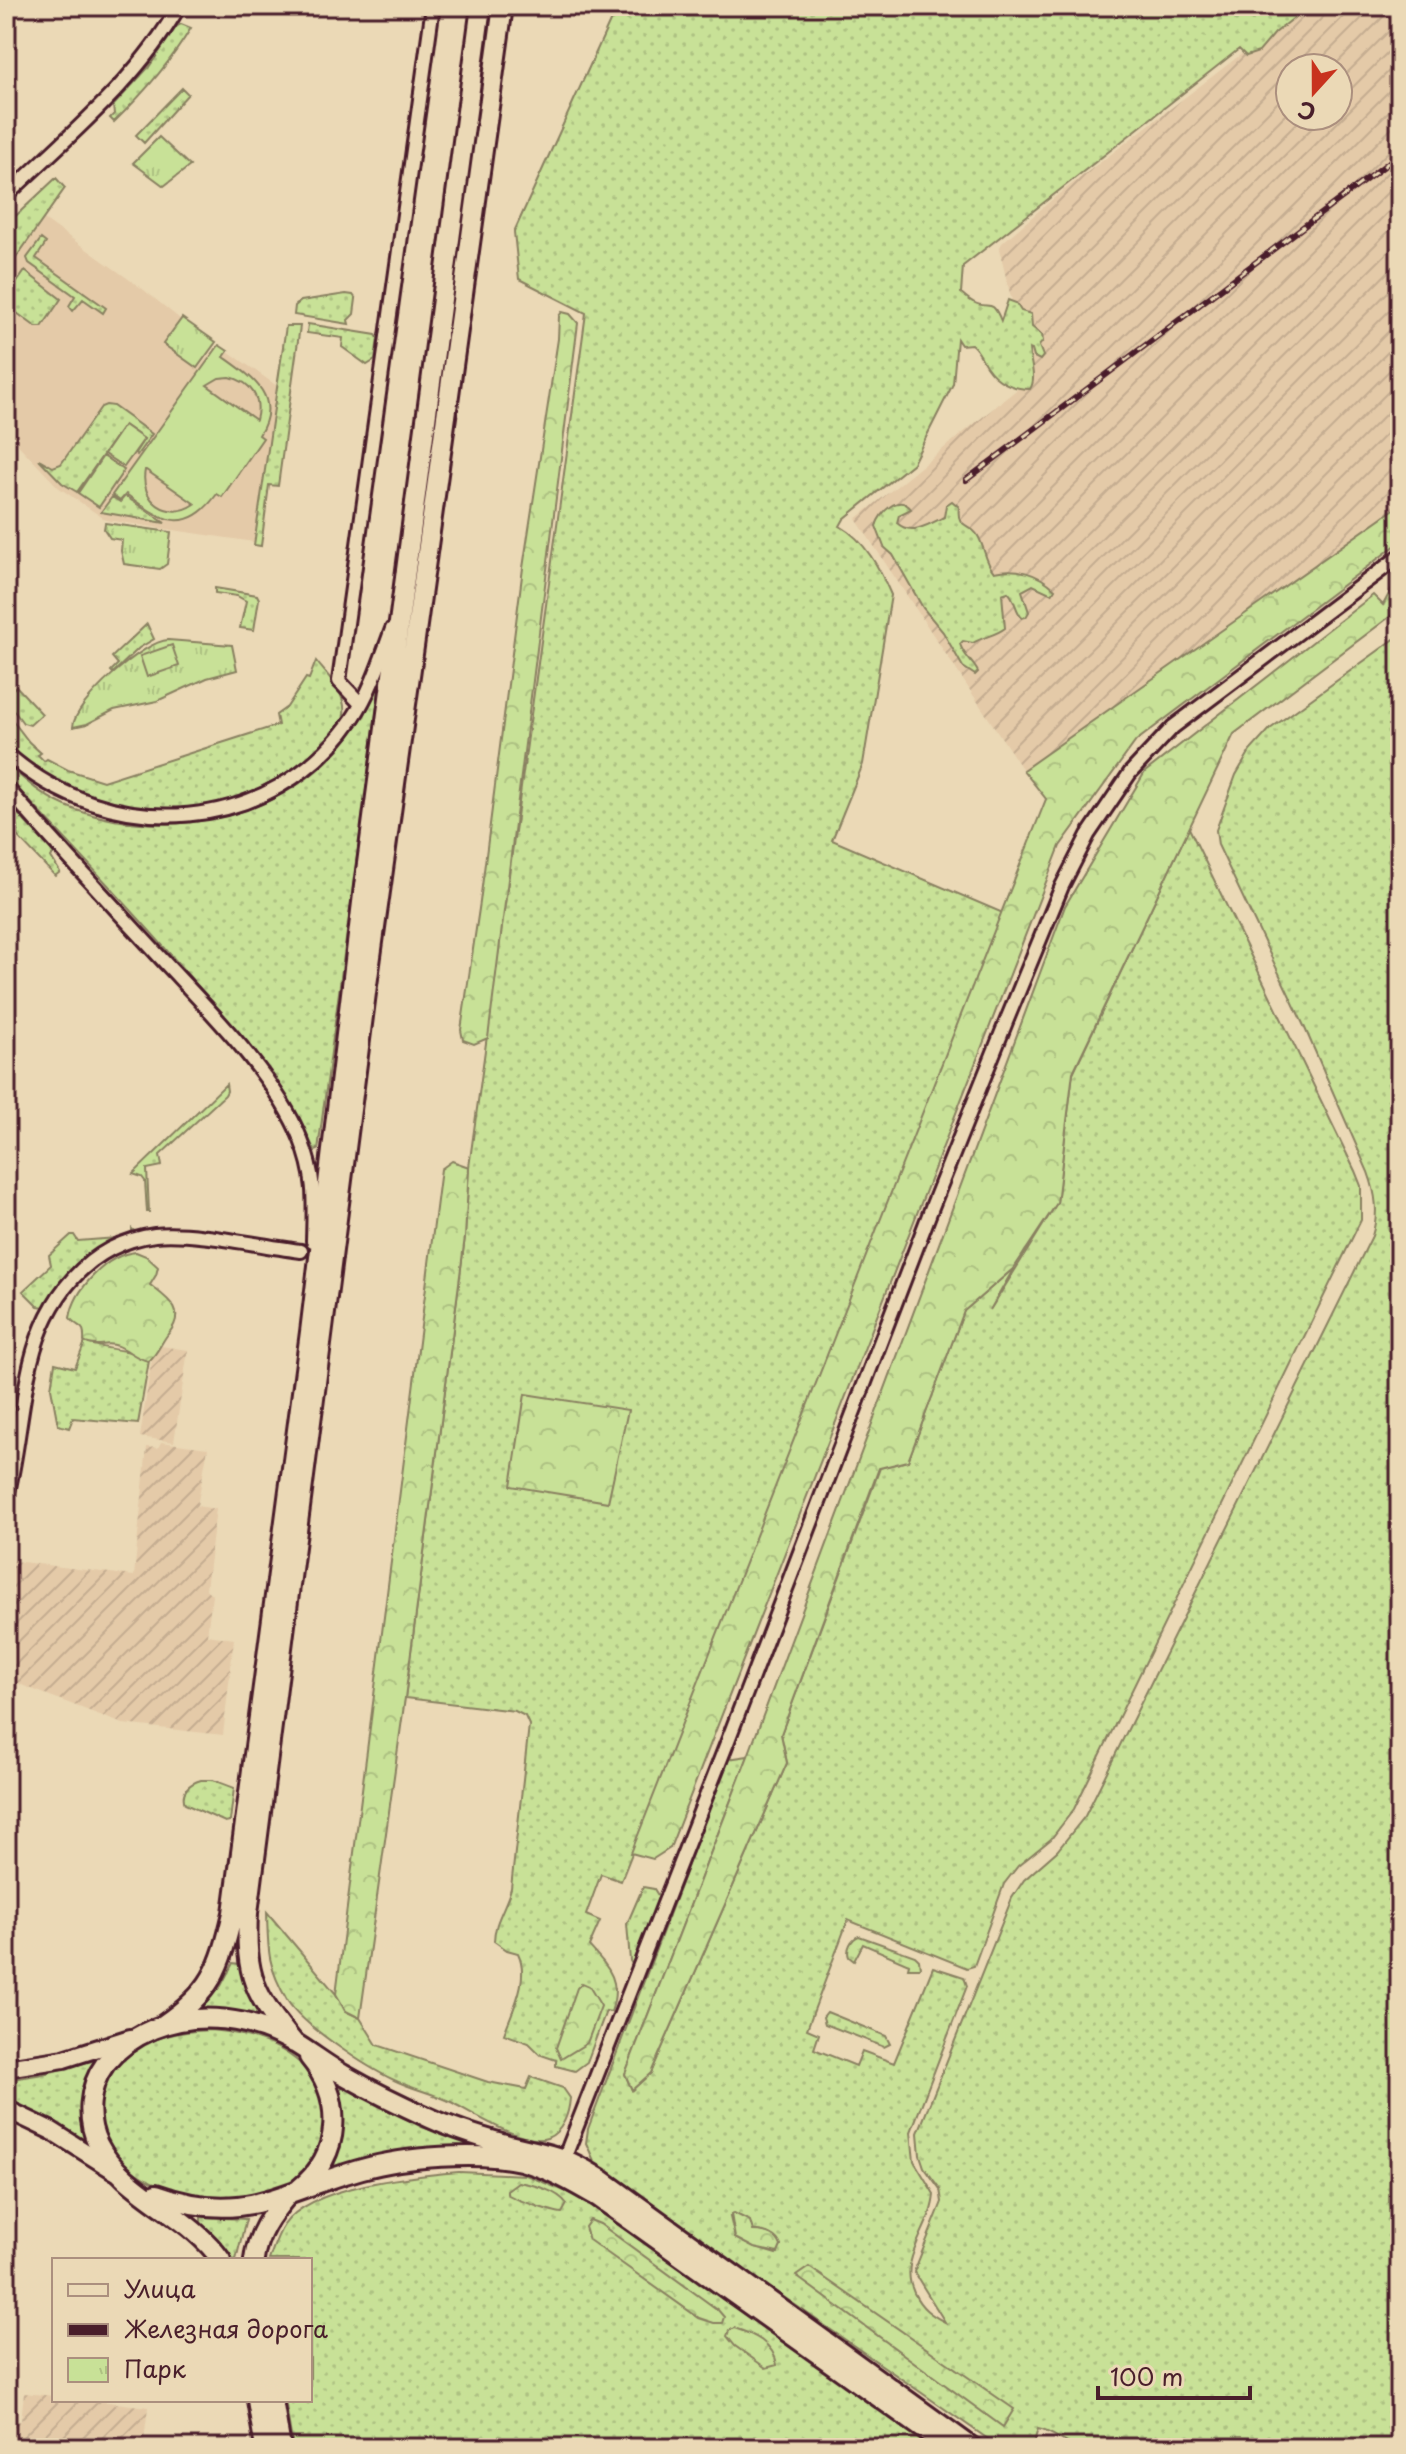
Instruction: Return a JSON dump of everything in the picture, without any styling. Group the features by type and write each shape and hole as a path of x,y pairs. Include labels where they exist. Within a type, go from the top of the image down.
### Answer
{"highway":[{"path":"254,2258 264,2227 324,2161 334,2135 333,2102 327,2083 270,2014 254,1988 247,1953 248,1913 275,1707 310,1332 362,901 481,6"},
{"path":"163,2025 201,1995 223,1954 233,1913 285,1580 503,6"},
{"path":"219,2258 194,2231 109,2161 98,2144 92,2126 92,2094 103,2067 135,2037 163,2025 192,2018 244,2023 298,2046 343,2074 431,2119 504,2144 564,2159 601,2179 973,2448"},
{"path":"131,2181 176,2201 211,2207 258,2204 364,2168 437,2157 482,2156 521,2161 598,2197 950,2448"},
{"path":"257,2402 265,2448"},
{"path":"273,2402 281,2448"}],"main road":[{"path":"6,2068 53,2062 135,2037"},
{"path":"6,2109 52,2131 131,2181"}],"street":[{"path":"6,196 122,84 147,56 179,6"},
{"path":"361,704 339,681 433,6"},
{"path":"564,2159 949,1164 1051,914 1088,835 1130,773 1173,727 1400,556"},
{"path":"6,753 42,781 84,802 141,816 193,815 223,810 249,801 294,777 336,739 361,704 403,600"},
{"path":"6,787 203,1004 244,1052 290,1116 305,1150 315,1186 310,1332"},
{"path":"6,1500 31,1361 44,1320 56,1298 85,1266 101,1253 153,1236 183,1235 301,1251"}],"shaded area":[{"path":"1304,6 1400,6 1400,505 1023,770 856,519 1031,378 999,249 1055,197"},
{"path":"44,219 180,319 163,344 198,369 218,344 277,386 254,542 106,520 58,487 6,432 6,233 18,222 34,234"},
{"path":"154,1345 188,1350 174,1442 140,1437"},
{"path":"161,1442 208,1448 197,1506 216,1509 206,1589 212,1595 207,1635 234,1639 223,1735 123,1724 6,1679 6,1560 134,1576 147,1447 158,1448"},
{"path":"24,2393 52,2396 52,2402 107,2402 148,2407 143,2448 6,2448 6,2420 21,2421"}],"green space":[{"path":"617,6 1309,6 1275,33 1259,52 1246,56 1239,49 963,266 961,293 970,300 992,306 1001,321 1008,300 1016,303 1021,311 1031,314 1032,327 1042,335 1043,341 1039,346 1043,356 1040,360 1029,349 1032,385 1030,389 1023,389 1000,380 986,366 974,346 961,345 957,339 953,384 913,463 844,519 840,526 864,547 877,565 891,595 863,764 832,840 1003,913 621,1881 601,1874 586,1915 600,1921 589,1946 612,1976 614,2001 611,2012 606,2011 587,2062 575,2071 556,2066 556,2060 541,2055 529,2043 504,2034 519,1994 521,1963 518,1953 494,1941 511,1888 529,1725 525,1716 515,1711 405,1698 465,1237 469,1167 586,313 519,279 514,232"},
{"path":"181,24 191,28 183,41 156,77 114,122 110,118 114,114 113,106 149,67"},
{"path":"182,88 188,94 144,143 136,135"},
{"path":"159,137 190,166 164,186 133,163"},
{"path":"56,178 65,188 6,272 6,225"},
{"path":"41,239 46,243 36,258 106,308 103,313 83,299 73,311 69,306 75,296 29,263 27,258"},
{"path":"25,271 61,299 42,327 36,327 6,305 6,298"},
{"path":"346,294 356,299 349,324 294,315 295,306 301,301"},
{"path":"562,312 570,314 578,323 488,1038 474,1044 463,1040 461,1030 523,568"},
{"path":"182,318 216,342 197,368 163,344"},
{"path":"308,324 376,335 375,360 367,365 342,347 343,338 307,333"},
{"path":"286,326 300,326 278,486 269,485 261,546 254,545"},
{"path":"219,345 228,351 224,357 254,380 266,399 268,410 259,435 263,438 222,497 217,494 195,516 173,520 151,511 126,494 120,501 112,495","holes":["230,377 244,383 253,392 257,405 256,420 207,385 219,378","146,470 195,504 175,511 158,505 147,491"]},
{"path":"113,406 152,434 137,455 135,453 144,439 124,425 77,492 62,483 39,459 53,467 61,464 101,407"},
{"path":"124,425 144,439 124,467 104,454"},
{"path":"103,456 124,470 99,507 78,493"},
{"path":"125,496 165,523 101,512 112,497 120,502"},
{"path":"952,501 959,507 962,522 978,536 994,572 1010,570 1026,573 1055,589 1052,594 1033,585 1022,591 1029,612 1022,618 1008,592 1002,594 1005,628 973,643 963,641 960,644 978,672 975,675 963,667 943,632 923,608 893,555 884,547 876,526 890,506 901,503 911,509 899,515 897,523 908,529 920,528 944,517 946,505"},
{"path":"1400,505 1400,542 1136,741 1060,846 670,1848 653,1859 631,1853 1046,799 1023,770"},
{"path":"105,523 171,532 167,564 160,569 124,564 122,540 110,538 104,529"},
{"path":"1399,575 1400,609 1234,734 1073,1072 1057,1203 1014,1268 964,1311 908,1461 879,1468 781,1734 787,1763 651,2073 632,2090 625,2074 748,1756 1065,906 1145,772 1373,595 1383,605"},
{"path":"215,588 257,595 254,630 240,628 246,601 237,596 215,593"},
{"path":"147,624 154,639 139,648 113,673 111,671 118,664 112,657"},
{"path":"1400,635 1400,2448 1078,2448 1038,2429 1034,2442 1036,2448 1001,2448 595,2163 586,2143 588,2129 728,1759 748,1756 625,2074 632,2090 651,2073 787,1763 781,1734 880,1468 908,1461 964,1311 1014,1268 990,1310 1057,1203 1073,1073 1189,828 1355,1171 1361,1186 1361,1220 1074,1809 1051,1839 1018,1866 1004,1884 974,1966 967,1968 848,1920 807,2029 819,2034 814,2049 856,2066 862,2051 894,2063 933,1967 964,1977 967,1986 911,2132 914,2161 934,2194 928,2219 912,2256 910,2280 923,2307 945,2322 914,2272 942,2202 940,2189 924,2167 918,2133 1012,1898 1024,1880 1057,1851 1085,1816 1374,1228 1376,1204 1368,1172 1304,1026 1218,845 1216,830 1236,775 1250,751 1270,729","holes":["730,2217 750,2223 752,2230 775,2238 781,2246 776,2254 735,2238"]},
{"path":"168,640 232,645 237,670 207,678 157,701 114,710 87,724 73,727 85,704 112,675 143,650"},
{"path":"172,645 179,666 147,677 140,656"},
{"path":"316,661 342,699 344,714 339,726 284,775 238,797 214,804 163,810 119,806 68,788 6,748 6,712 41,753 38,755 44,761 47,759 68,770 103,781 278,725 276,715 287,707 306,678 309,679"},
{"path":"382,669 318,1150 315,1151 293,1110 255,1055 136,916 6,776 6,763 57,802 113,820 150,824 189,823 226,816 262,804 296,786 326,763 356,726"},
{"path":"16,686 42,714 30,725 23,723 6,700"},
{"path":"6,801 54,853 51,857 60,872 55,876 17,836 18,827 6,815"},
{"path":"226,1084 225,1095 160,1155 162,1166 147,1169 147,1212 145,1181 133,1174"},
{"path":"452,1161 469,1167 465,1237 360,2018 346,2011 336,1994 441,1169"},
{"path":"132,1229 138,1234 56,1291 45,1307 38,1306 23,1291 51,1265 49,1255 71,1235 78,1241 117,1238 132,1233"},
{"path":"136,1252 158,1267 150,1285 169,1301 176,1312 174,1326 149,1361 114,1345 84,1342 83,1329 70,1318 78,1296 103,1266 125,1254"},
{"path":"85,1342 150,1355 138,1424 73,1418 69,1428 58,1425 51,1388 55,1363 75,1368"},
{"path":"525,1394 628,1410 608,1502 511,1486"},
{"path":"201,1780 213,1780 234,1788 230,1821 225,1822 185,1804 187,1788"},
{"path":"643,1887 654,1889 659,1897 632,1964 627,1924"},
{"path":"267,1912 336,1994 345,2011 360,2018 377,2045 488,2082 526,2089 531,2077 563,2088 570,2098 567,2116 561,2127 547,2138 537,2139 512,2133 444,2099 394,2080 336,2044 295,2010 280,1988 270,1957"},
{"path":"859,1936 915,1956 920,1968 908,1968 909,1964 863,1944 854,1961 849,1957 849,1948"},
{"path":"233,1963 239,1964 249,1996 263,2021 193,2013 221,1986"},
{"path":"582,1983 589,1986 601,2006 587,2043 561,2059 556,2048 577,1988"},
{"path":"827,2012 886,2036 890,2044 884,2047 825,2024 823,2017"},
{"path":"210,2030 250,2037 287,2053 308,2071 322,2097 327,2113 327,2131 312,2166 298,2179 266,2194 236,2200 223,2199 162,2186 128,2167 114,2153 105,2137 100,2119 101,2098 119,2062 138,2047 158,2039 178,2033"},
{"path":"99,2059 90,2147 6,2102 6,2080"},
{"path":"344,2086 422,2127 486,2148 411,2152 338,2169 334,2165 342,2136 340,2089"},
{"path":"460,2172 526,2175 579,2197 934,2448 293,2448 285,2402 312,2402 312,2258 270,2258 275,2242 284,2225 297,2211 316,2200 365,2185"},
{"path":"518,2182 563,2199 567,2204 562,2213 507,2194 507,2190"},
{"path":"731,2214 750,2221 753,2231 774,2236 781,2246 778,2253 754,2248 735,2238"},
{"path":"201,2217 246,2219 236,2258 230,2258 201,2224"},
{"path":"590,2220 600,2224 718,2310 724,2317 722,2323 699,2318 589,2240 585,2227"},
{"path":"809,2267 1014,2409 1003,2427 796,2276"},
{"path":"734,2328 767,2345 777,2365 766,2368 735,2346 727,2336"}],"railway":[{"path":"966,480 1400,154"}]}
